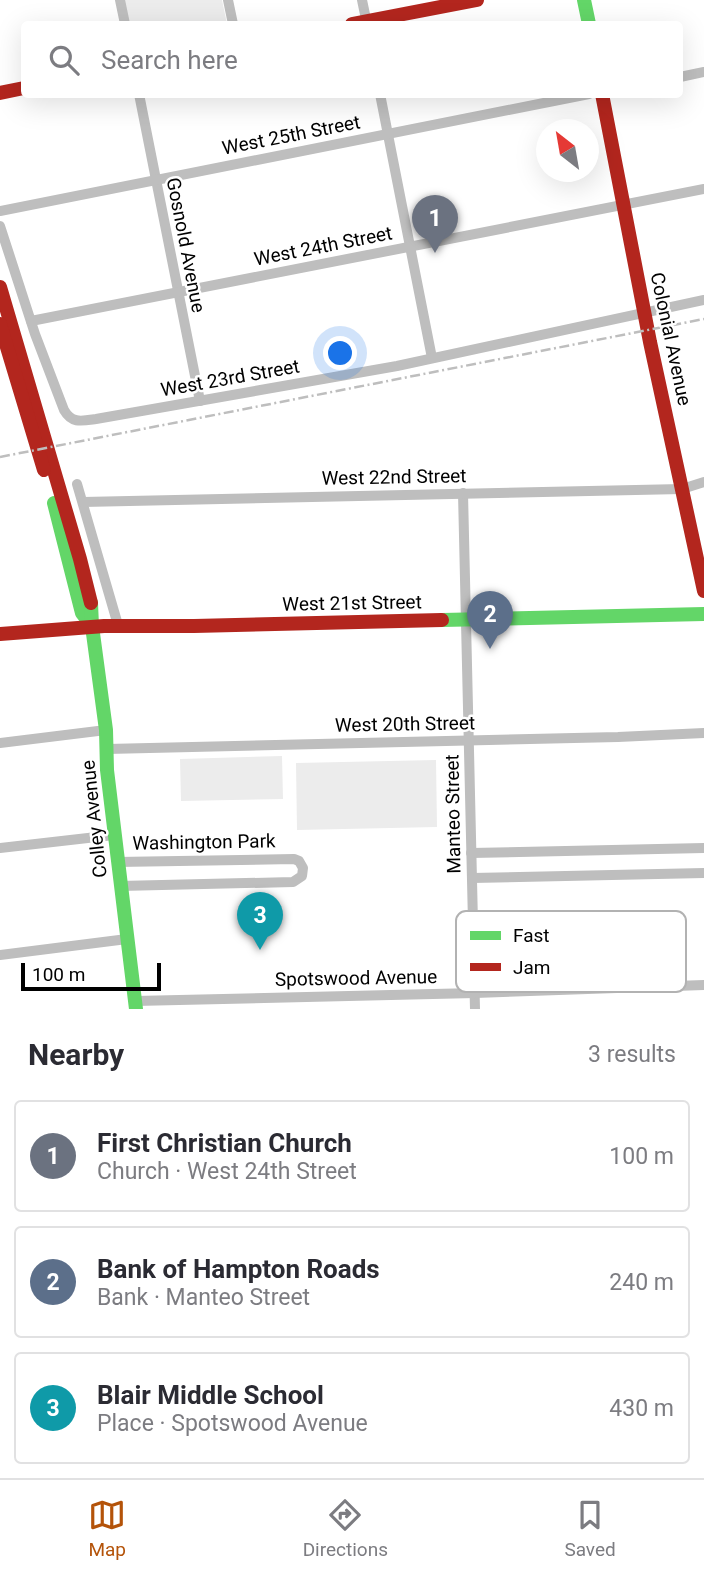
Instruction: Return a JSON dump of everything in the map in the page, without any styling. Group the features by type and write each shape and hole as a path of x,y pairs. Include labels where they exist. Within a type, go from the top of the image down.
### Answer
{"main road":[{"path":"376,21 477,0"},
{"path":"584,0 588,21"},
{"path":"0,93 21,89"},
{"name":"Colonial Avenue","path":"603,98 644,312 704,591"},
{"name":"Colley Avenue","path":"0,287 91,600 106,730 114,835 135,1005"},
{"name":"Colley Avenue","path":"0,324 55,505 82,613 92,626"},
{"name":"West 21st Street","path":"0,634 118,625 704,614"}],"street":[{"path":"120,0 124,21"},
{"path":"228,0 232,21"},
{"path":"362,0 362,21"},
{"path":"683,76 704,72"},
{"name":"Gosnold Avenue","path":"140,98 200,401"},
{"path":"381,98 432,358"},
{"name":"West 25th Street","path":"0,211 569,98"},
{"name":"West 24th Street","path":"31,321 704,189"},
{"path":"0,226 31,321"},
{"name":"West 23rd Street","path":"31,321 64,410 72,420 78,421 352,374 704,300"},
{"name":"West 22nd Street","path":"83,502 682,489 704,482"},
{"path":"78,484 118,625"},
{"name":"Manteo Street","path":"463,493 473,911"},
{"path":"0,743 106,730"},
{"name":"West 20th Street","path":"107,749 704,733"},
{"path":"0,848 114,835"},
{"path":"471,853 704,848"},
{"name":"Washington Park","path":"117,862 294,859 299,861 303,868 302,876 293,882 120,886"},
{"path":"472,878 704,873"},
{"path":"0,955 127,939"},
{"name":"Spotswood Avenue","path":"686,986 704,985"},
{"name":"Spotswood Avenue","path":"135,1005 194,1000 504,992"},
{"name":"Manteo Street","path":"475,993 475,1009"}],"shaded area":[{"path":"124,0 222,0 226,21 128,21"},
{"path":"282,756 283,799 181,801 180,759"},
{"path":"436,760 437,827 297,830 296,763"}],"railway":[{"path":"0,457 704,319"}],"traffic: fast":[{"path":"584,0 588,21"},
{"path":"54,503 82,613 92,626"},
{"path":"91,603 106,730 107,770 136,1009"},
{"path":"442,620 704,614"}],"traffic: jam":[{"path":"368,21 477,0"},
{"path":"0,93 21,89"},
{"path":"603,98 650,342 704,591"},
{"path":"0,287 91,603"},
{"path":"0,324 44,470"},
{"path":"0,634 104,626 442,620"}],"place":[{"name":"First Christian Church","path":"435,253"},
{"name":"Bank of Hampton Roads","path":"490,649"},
{"name":"Blair Middle School","path":"260,950"}]}
